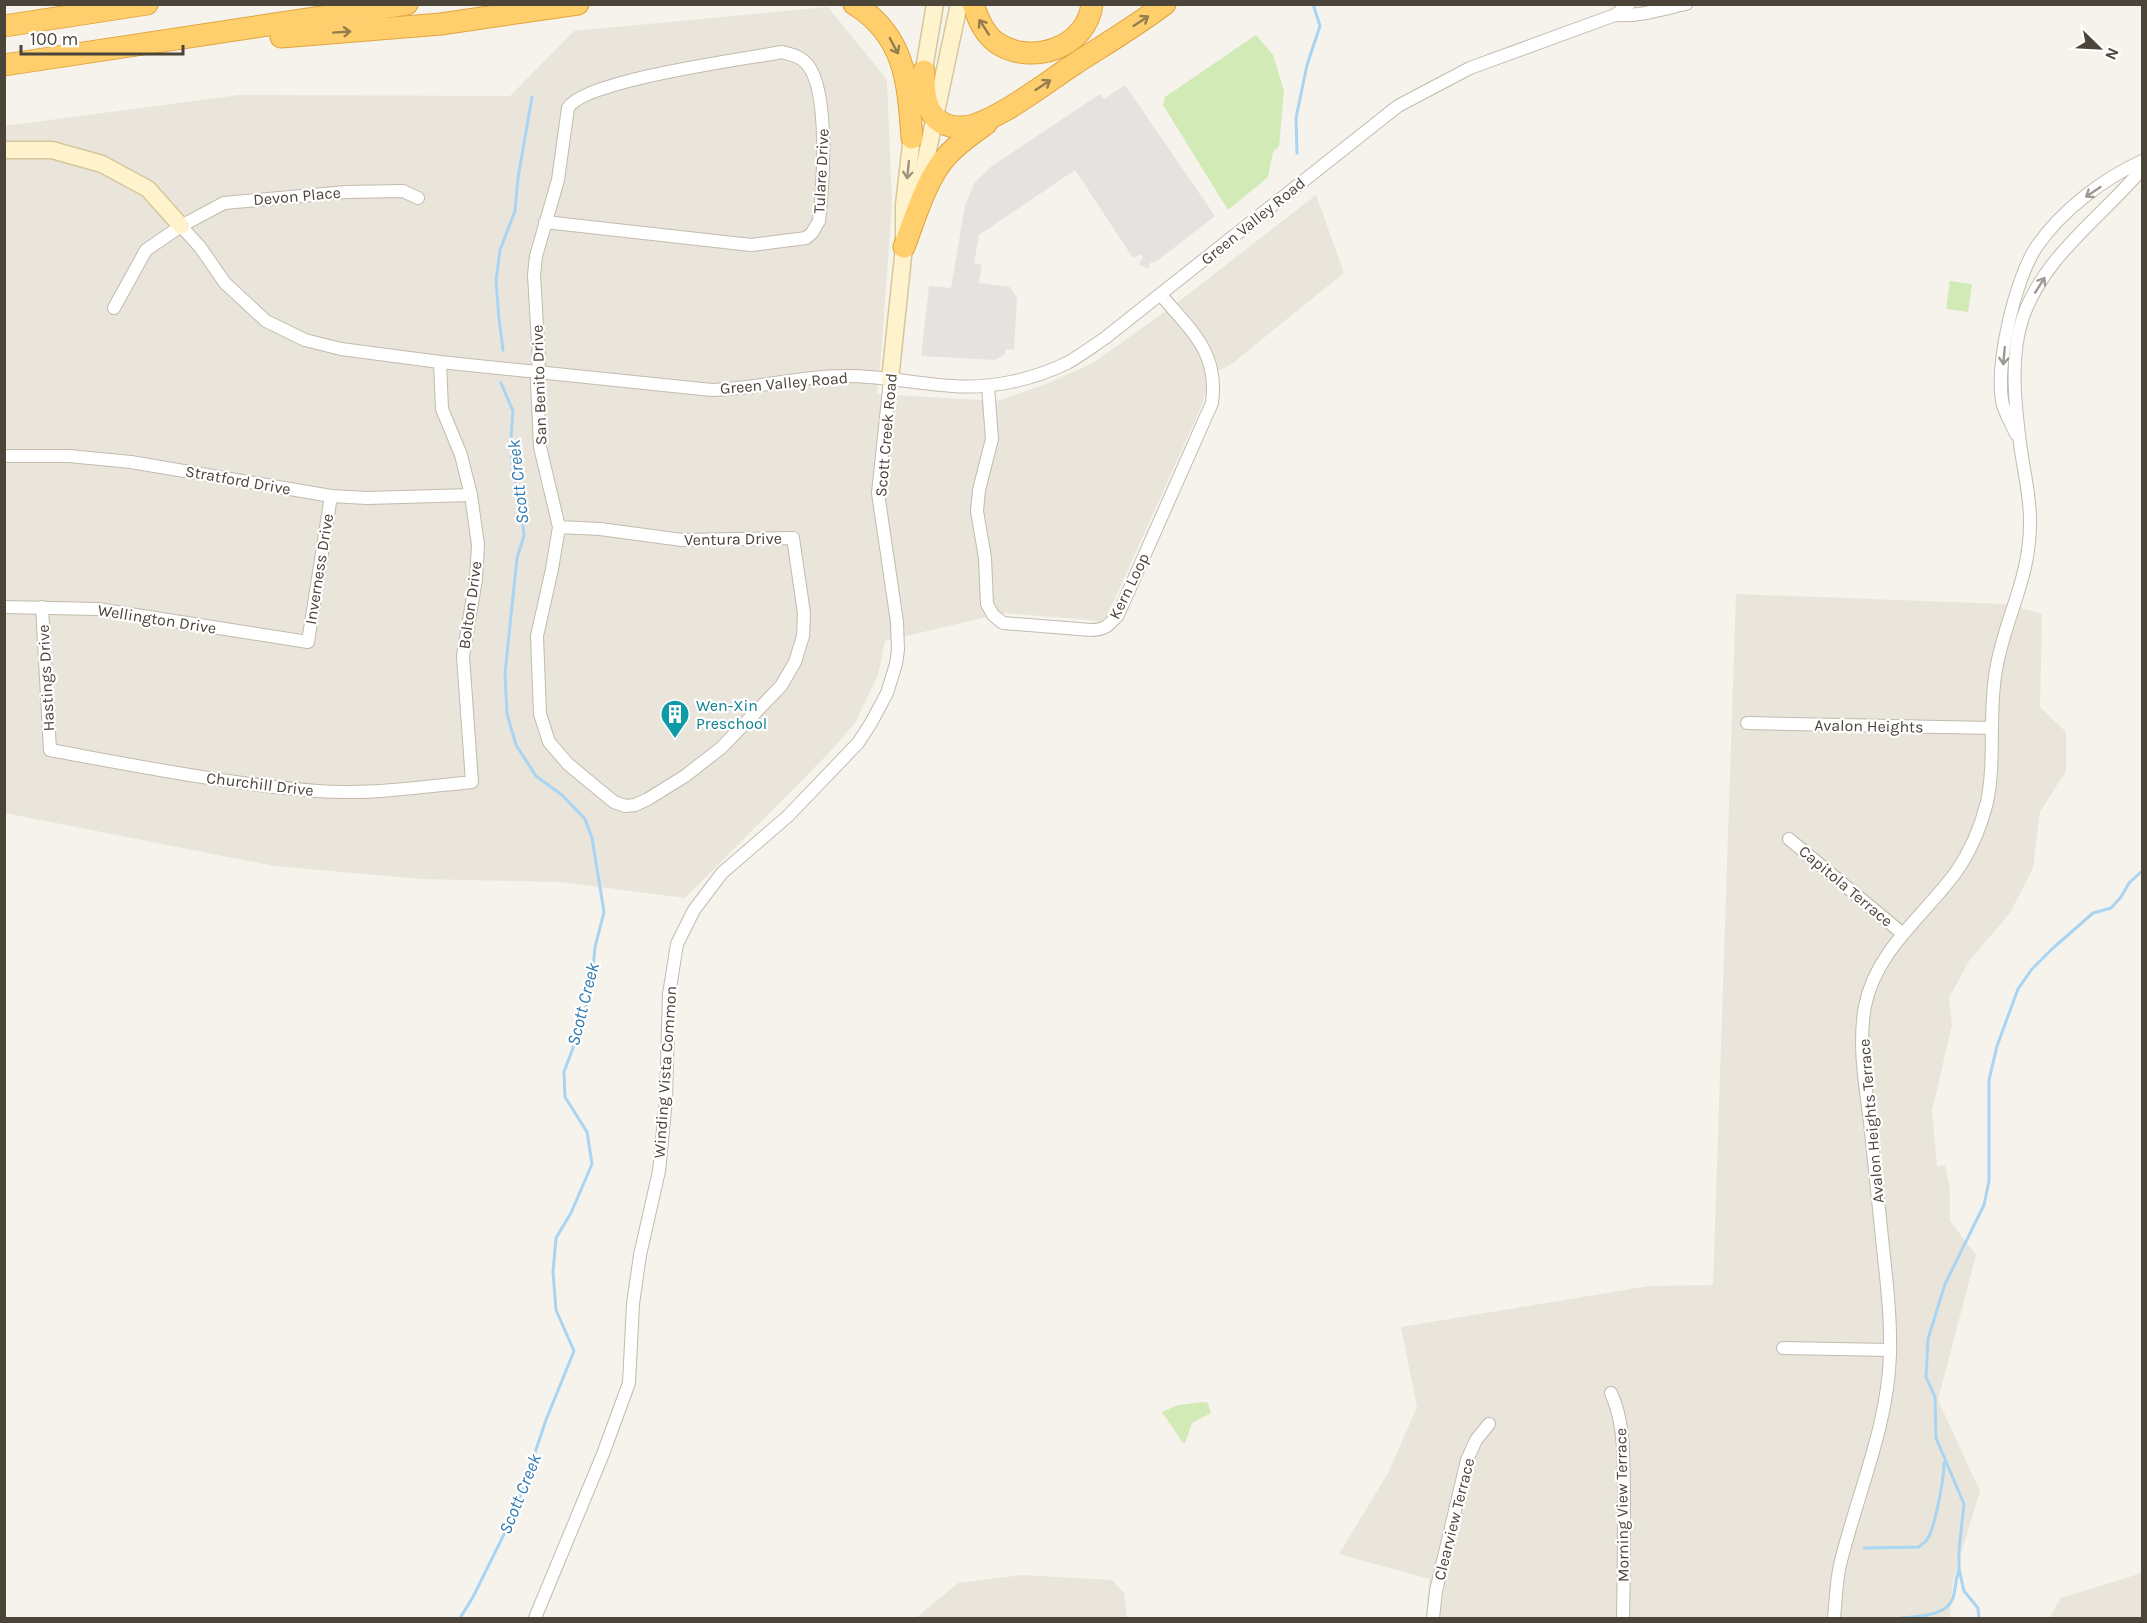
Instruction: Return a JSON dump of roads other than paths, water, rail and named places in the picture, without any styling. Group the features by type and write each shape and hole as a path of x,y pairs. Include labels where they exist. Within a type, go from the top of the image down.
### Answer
{"highway":[{"path":"4,13 63,4"},
{"path":"4,26 147,4"},
{"path":"4,65 407,4"},
{"path":"200,37 241,40 398,28 482,19 578,4"},
{"path":"854,4 872,18 890,38 902,63 909,92 912,138"},
{"path":"973,4 983,27 997,43 1017,52 1030,54 1057,49 1068,42 1086,22 1092,4"},
{"path":"904,248 930,183 940,164 956,147 1006,109 1165,4"},
{"path":"924,71 926,101 935,117 951,126 969,126 1006,109"}],"street":[{"name":"Scott Creek Road","path":"897,622 878,493 904,248 904,205 912,138 935,4"},
{"name":"Scott Creek Road","path":"904,248 917,201 959,4"},
{"path":"1615,15 1629,4"},
{"path":"1615,15 1639,15 1678,5"},
{"name":"Green Valley Road","path":"182,226 225,283 266,321 305,340 341,349 440,362 712,390 742,389 818,377 845,376 988,387 1037,374 1067,363 1105,338 1398,106 1470,68 1615,15"},
{"name":"Tulare Drive","path":"782,52 796,55 808,65 817,88 824,121 819,221 806,238 772,244 730,244 545,222 558,180 568,108 579,98 629,80 782,52"},
{"path":"4,150 52,150 102,164 148,189 182,226"},
{"name":"Avalon Heights Terrace","path":"2020,444 2003,404 2002,375 2006,334 2014,299 2026,265 2036,247 2057,220 2085,197 2142,161"},
{"name":"Avalon Heights Terrace","path":"1834,1618 1839,1569 1877,1442 1889,1380 1890,1350 1886,1278 1865,1087 1863,1028 1870,987 1879,968 1903,934 1956,872 1968,853 1987,801 1991,775 1992,696 1998,657 2022,585 2029,545 2030,500 2020,444 2016,368 2018,339 2023,317 2053,264 2072,239 2130,185 2142,170"},
{"name":"Devon Place","path":"114,308 146,250 182,226 224,203 346,192 403,191 418,198"},
{"name":"San Benito Drive","path":"545,222 536,256 534,275 540,447 559,527 537,636 540,714 549,742 568,764 614,802"},
{"name":"Kern Loop","path":"988,387 992,439 979,490 977,510 986,558 987,604 993,615 1003,623 1100,630 1108,626 1118,615 1212,403 1213,373 1209,357 1161,295"},
{"name":"Bolton Drive","path":"440,362 442,409 461,455 471,495 478,545 477,567 463,656 472,782"},
{"name":"Stratford Drive","path":"4,456 69,456 131,462 331,496 368,498 471,495"},
{"name":"Inverness Drive","path":"308,642 331,496"},
{"name":"Ventura Drive","path":"559,527 682,540 793,538 804,614 803,636 795,662 781,686 721,748 685,776 648,800 635,805 625,806 614,802"},
{"name":"Wellington Drive","path":"4,607 98,609 308,642"},
{"name":"Hastings Drive","path":"42,607 50,750"},
{"name":"Winding Vista Common","path":"535,1618 603,1454 629,1383 633,1304 640,1255 659,1171 666,1099 669,994 677,945 694,910 722,873 788,816 858,743 872,723 887,693 896,664 897,622"},
{"name":"Avalon Heights","path":"1747,723 1992,729"},
{"name":"Churchill Drive","path":"50,750 206,778 318,791 408,789 472,782"},
{"name":"Capitola Terrace","path":"1789,839 1903,934"},
{"path":"1783,1348 1890,1350"},
{"name":"Morning View Terrace","path":"1611,1393 1618,1408 1622,1427 1625,1540 1623,1618"},
{"name":"Clearview Terrace","path":"1433,1618 1436,1591 1467,1460 1476,1440 1489,1424"}],"waterway":[{"path":"1297,153 1296,118 1307,65 1320,26 1313,4"},
{"name":"Scott Creek","path":"503,350 496,281 500,250 515,211 518,178 532,97"},
{"name":"Scott Creek","path":"460,1618 473,1597 515,1512 546,1420 574,1351 556,1310 553,1272 556,1238 571,1213 592,1164 587,1132 565,1097 564,1072 582,1024 592,980 595,947 604,912 592,838 585,819 562,795 536,776 516,745 507,714 505,673 517,558 524,536 522,513 512,464 513,411 501,383"},
{"path":"1979,1618 1978,1608 1964,1591 1959,1569 1964,1504 1936,1438 1935,1397 1926,1377 1928,1339 1945,1284 1984,1205 1989,1181 1989,1080 1997,1046 2018,989 2032,969 2052,949 2093,913 2111,908 2129,883 2142,871"},
{"path":"1864,1548 1919,1547 1926,1541 1936,1515 1944,1463"},
{"path":"1901,1618 1923,1616 1944,1609 1953,1598 1959,1570"}],"place":[{"name":"Wen-Xin Preschool","path":"675,740"}]}
